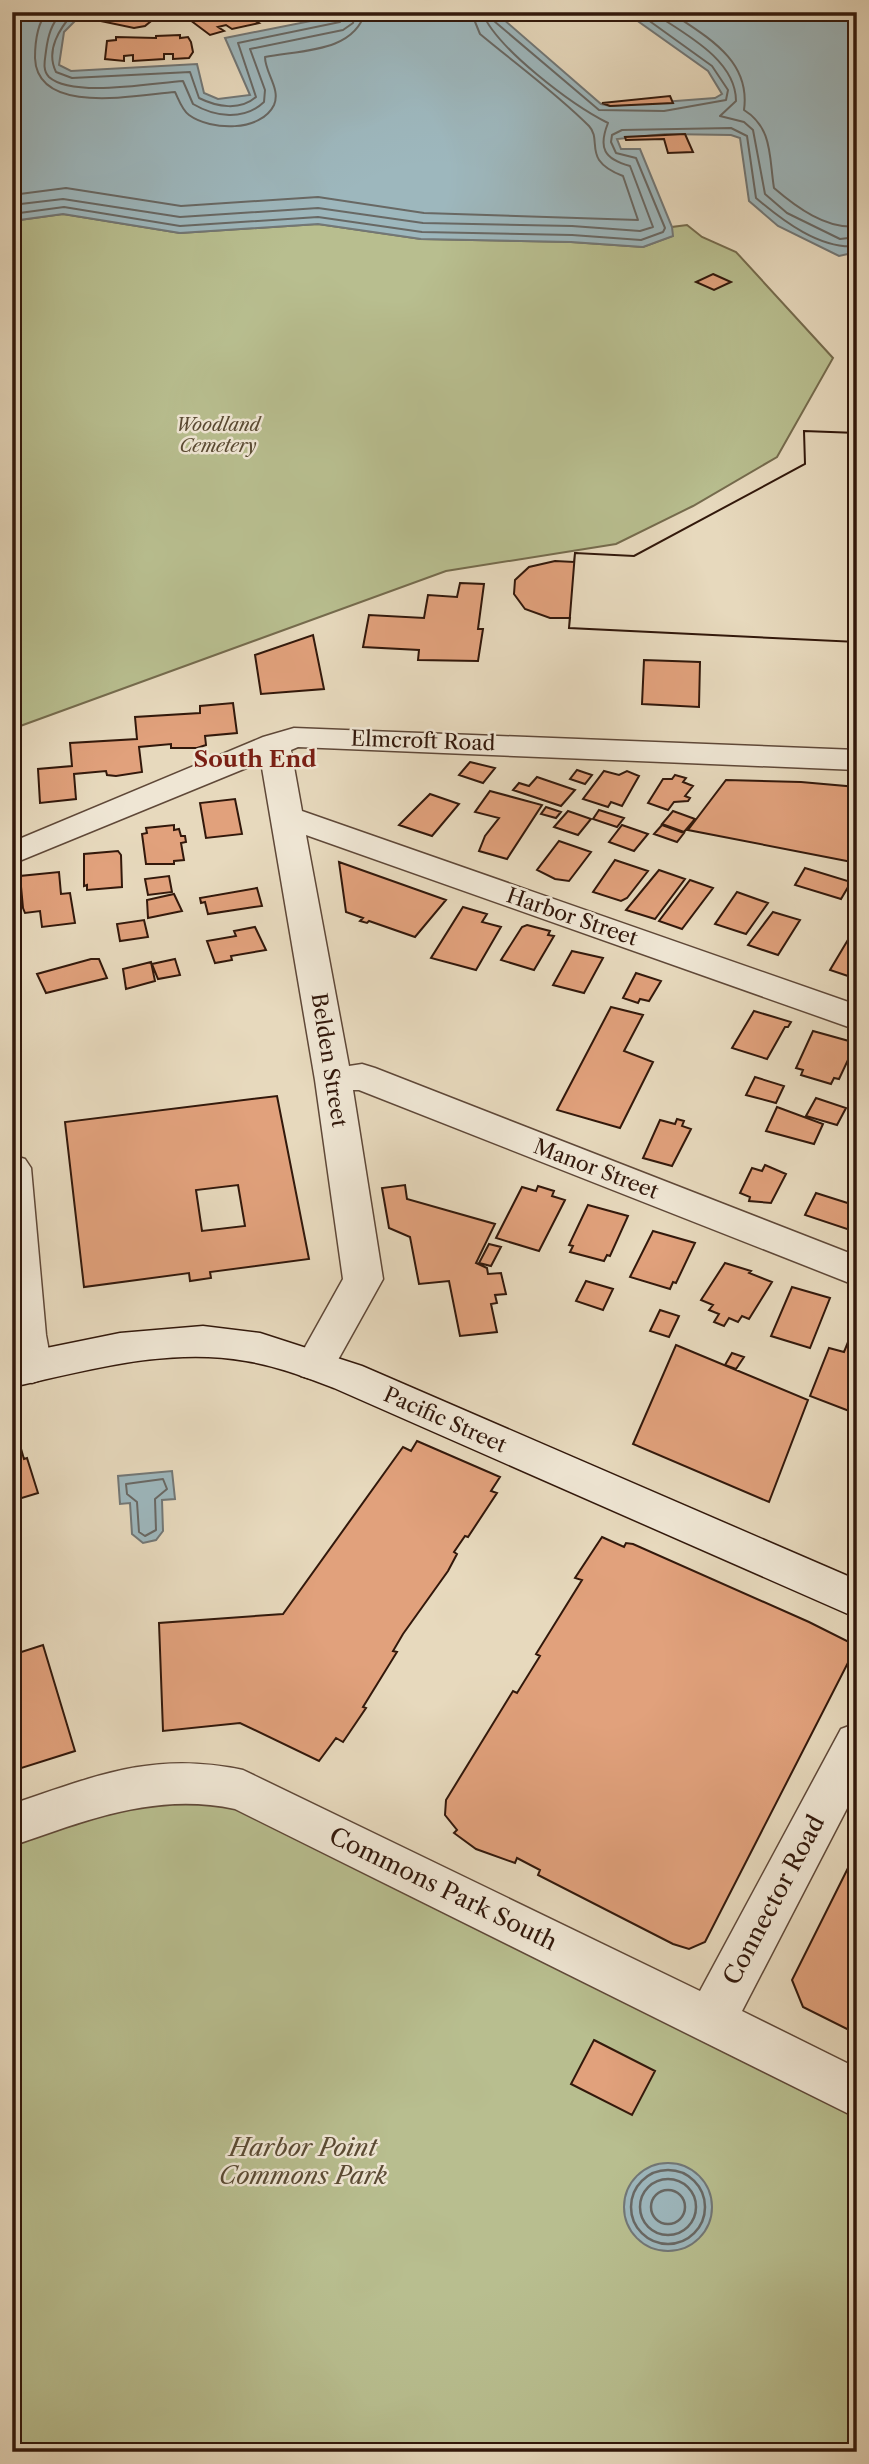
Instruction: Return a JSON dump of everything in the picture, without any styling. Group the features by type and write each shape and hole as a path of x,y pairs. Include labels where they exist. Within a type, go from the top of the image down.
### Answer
{"street":[{"name":"Elmcroft Road","path":"12,854 274,744 305,736 857,761"},
{"name":"Belden Street","path":"274,744 333,1080 363,1279 315,1365"},
{"name":"Harbor Street","path":"287,817 857,1018"},
{"name":"Manor Street","path":"333,1080 362,1077 857,1272"},
{"path":"12,1168 26,1335 22,1369"},
{"name":"Pacific Street","path":"22,1369 145,1346 232,1343 276,1352 315,1365 857,1600"},
{"name":"Connector Road","path":"711,2020 857,1743"},
{"name":"Commons Park South","path":"12,1825 139,1783 184,1780 233,1788 711,2020 857,2094"}],"green space":[{"name":"Woodland Cemetery","path":"63,214 180,233 318,224 421,239 571,242 643,247 672,236 672,227 687,225 702,237 736,252 833,358 777,457 693,506 616,544 446,571 12,729 12,221"},
{"name":"Harbor Point Commons Park","path":"133,1800 240,1804 857,2116 857,2452 12,2452 12,1840"}],"water":[{"path":"12,12 84,12 64,32 59,65 71,71 197,64 204,93 218,99 250,95 225,38 356,12 495,12 601,104 610,106 715,98 722,94 708,71 625,12 857,12 857,252 839,256 778,226 749,201 740,138 731,135 665,134 617,139 621,149 640,149 672,227 673,236 643,247 571,242 421,239 318,224 180,233 63,214 12,221"},
{"path":"172,1471 175,1499 162,1500 163,1531 156,1540 143,1543 132,1534 130,1503 120,1504 118,1476"},
{"path":"668,2163 685,2166 699,2176 709,2190 712,2207 709,2224 699,2238 685,2248 668,2251 651,2248 637,2238 627,2224 624,2207 627,2190 637,2176 651,2166"}],"building":[{"path":"114,12 155,12 150,16 156,17 145,26 134,28 91,19 99,13 109,15"},
{"path":"194,12 277,12 280,18 266,21 261,17 253,19 259,23 232,29 226,25 218,27 224,31 210,35 186,17 194,15 191,13"},
{"path":"180,35 180,38 188,37 191,42 193,52 189,58 173,59 173,54 164,54 164,59 133,61 133,55 124,56 124,61 105,59 107,41 116,40 116,37 156,38"},
{"path":"670,96 673,103 610,106 602,103"},
{"path":"685,134 693,152 668,153 664,139 626,140 625,137"},
{"path":"713,274 731,282 714,290 696,282"},
{"path":"804,431 857,433 857,642 569,628 570,618 550,618 525,609 514,594 515,580 529,567 555,561 574,562 575,553 634,556 805,464"},
{"path":"804,431 857,433 857,642 569,628 575,553 634,556 805,464"},
{"path":"460,583 484,584 478,629 483,629 478,661 418,660 419,650 363,647 369,615 424,618 428,595 457,597"},
{"path":"313,635 324,689 261,694 255,655"},
{"path":"644,660 700,662 699,707 642,704"},
{"path":"233,703 237,733 205,736 206,745 197,748 171,748 171,744 139,747 142,772 116,776 107,775 106,771 74,774 76,799 40,803 38,769 72,766 70,743 137,739 135,717 200,713 200,706"},
{"path":"470,762 495,768 483,783 459,775"},
{"path":"577,770 592,775 585,784 570,779"},
{"path":"604,771 619,775 627,771 639,776 622,806 611,802 608,807 583,799"},
{"path":"675,775 686,778 683,782 693,786 685,796 690,798 688,801 674,802 668,810 648,803 663,779 672,779"},
{"path":"537,777 575,790 561,806 513,790 519,783 529,786"},
{"path":"726,780 857,787 857,863 688,830"},
{"path":"490,791 542,805 507,859 479,851 485,836 499,818 475,812"},
{"path":"430,794 459,804 432,836 399,825"},
{"path":"235,799 242,834 206,838 200,803"},
{"path":"546,807 561,812 556,818 541,814"},
{"path":"599,810 624,818 617,827 593,819"},
{"path":"568,811 591,819 578,835 554,827"},
{"path":"673,811 695,819 684,832 662,824"},
{"path":"174,825 174,830 179,829 181,836 185,836 186,842 181,843 184,860 174,861 174,864 146,864 142,834 147,833 146,828"},
{"path":"622,825 648,834 634,851 609,842"},
{"path":"662,825 684,833 677,842 654,834"},
{"path":"559,841 591,852 569,881 555,879 537,870"},
{"path":"118,851 121,855 122,887 87,890 87,885 84,886 84,854"},
{"path":"615,860 648,871 627,898 621,901 593,892"},
{"path":"339,862 446,900 415,937 369,921 360,921 363,918 346,912"},
{"path":"805,868 851,882 841,899 795,885"},
{"path":"659,870 685,879 655,919 626,910"},
{"path":"59,872 61,894 70,893 75,923 42,927 40,911 25,913 20,876"},
{"path":"169,876 172,892 148,895 145,879"},
{"path":"690,880 713,888 682,929 659,921"},
{"path":"257,888 262,906 208,914 205,902 201,903 200,898"},
{"path":"737,892 768,903 746,934 715,924"},
{"path":"174,894 182,911 148,918 147,900"},
{"path":"463,907 487,914 482,922 501,927 476,970 431,958"},
{"path":"773,912 800,920 778,955 748,945"},
{"path":"144,920 148,937 120,941 117,924"},
{"path":"527,925 550,931 548,935 554,936 534,970 501,960 522,927"},
{"path":"255,927 266,950 231,956 232,960 215,963 207,941 236,936 234,931"},
{"path":"852,933 857,935 857,979 830,970"},
{"path":"572,951 603,958 584,993 553,985"},
{"path":"99,959 107,978 46,993 37,974"},
{"path":"175,959 180,975 158,979 152,964"},
{"path":"151,962 155,981 126,989 123,969"},
{"path":"636,973 661,981 649,1001 640,999 638,1003 623,998"},
{"path":"611,1007 643,1015 624,1051 653,1062 620,1128 557,1110"},
{"path":"754,1011 791,1022 785,1027 767,1059 732,1048"},
{"path":"813,1031 856,1043 839,1079 834,1078 831,1084 801,1075 803,1070 796,1068"},
{"path":"755,1077 784,1086 776,1103 746,1095"},
{"path":"277,1096 309,1259 210,1272 211,1278 190,1281 189,1273 84,1287 65,1122","holes":["238,1185 245,1226 202,1231 196,1190"]},
{"path":"816,1098 846,1108 837,1125 806,1116"},
{"path":"777,1107 823,1124 814,1144 766,1131"},
{"path":"677,1119 684,1121 682,1126 691,1129 672,1166 643,1158 660,1120 675,1124"},
{"path":"765,1165 786,1174 771,1203 749,1201 750,1197 740,1193 752,1168 762,1171"},
{"path":"405,1185 407,1199 495,1224 476,1263 487,1268 488,1274 501,1273 506,1294 495,1295 497,1303 491,1304 497,1332 460,1336 449,1281 419,1284 410,1237 389,1228 382,1188"},
{"path":"538,1186 554,1191 552,1196 565,1200 539,1251 496,1238 522,1187 536,1191"},
{"path":"816,1193 857,1206 853,1231 805,1215"},
{"path":"588,1205 628,1216 610,1256 607,1255 604,1261 570,1252 573,1246 569,1245"},
{"path":"653,1231 695,1243 676,1283 673,1282 670,1289 630,1277"},
{"path":"489,1244 501,1247 491,1266 479,1263"},
{"path":"725,1263 751,1271 749,1273 772,1282 749,1319 742,1316 738,1322 729,1318 724,1326 714,1322 719,1314 709,1310 713,1305 701,1300"},
{"path":"586,1281 613,1289 603,1310 576,1301"},
{"path":"792,1287 830,1298 810,1348 771,1336"},
{"path":"660,1310 679,1316 669,1337 650,1331"},
{"path":"857,1320 857,1414 810,1396 829,1348 844,1352"},
{"path":"676,1345 808,1400 769,1502 633,1444"},
{"path":"732,1353 744,1357 736,1369 725,1365"},
{"path":"12,1418 38,1493 12,1501"},
{"path":"417,1441 500,1477 491,1491 497,1493 468,1537 465,1536 454,1552 457,1554 448,1571 403,1634 393,1651 397,1652 363,1707 366,1708 343,1742 336,1738 319,1761 240,1723 163,1731 159,1623 283,1614 403,1447 411,1451"},
{"path":"602,1537 624,1547 626,1543 633,1544 809,1622 849,1642 854,1651 705,1942 689,1949 673,1944 538,1875 540,1870 517,1858 515,1863 476,1849 454,1833 457,1830 445,1815 446,1800 513,1691 517,1693 540,1656 536,1654 582,1580 575,1578"},
{"path":"43,1645 75,1751 12,1771 12,1655"},
{"path":"857,1850 857,2034 803,2007 792,1980"},
{"path":"594,2040 655,2071 632,2115 571,2084"}],"district":[{"name":"South End","path":"255,759"}]}
